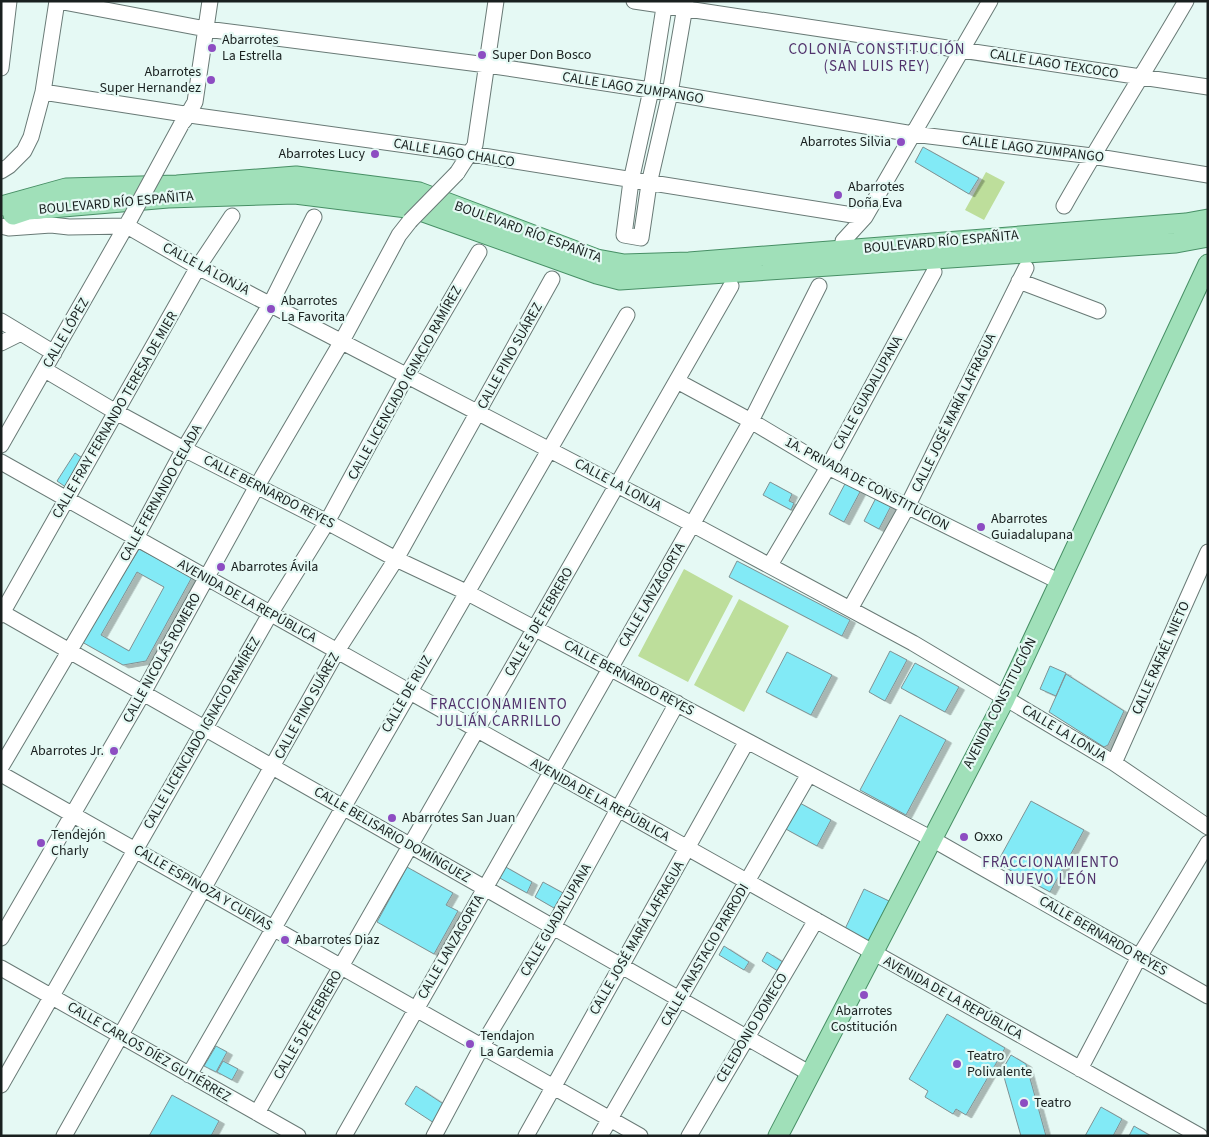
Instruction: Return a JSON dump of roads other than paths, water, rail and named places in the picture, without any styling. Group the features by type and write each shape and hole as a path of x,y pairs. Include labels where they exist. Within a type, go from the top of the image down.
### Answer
{"main road":[{"name":"BOULEVARD RÍO ESPAÑITA","path":"1,206 66,188 177,185 296,176 420,192 597,259 624,264 689,262 1208,219"},
{"path":"1,196 49,184 66,188"},
{"name":"BOULEVARD RÍO ESPAÑITA","path":"1,218 28,210 168,198 295,194 416,209 597,274 620,280 1176,243 1208,237"},
{"name":"AVENIDA CONSTITUCIÓN","path":"778,1136 1005,699 1208,264"}],"street":[{"path":"1,68 9,1"},
{"path":"1,171 24,151 31,138 43,92 57,1"},
{"name":"CALLE LAGO ZUMPANGO","path":"57,1 206,29 487,65 652,90 913,134 1092,156 1208,175"},
{"name":"CALLE LÓPEZ","path":"2,443 195,102 210,1"},
{"name":"CALLE NICOLÁS ROMERO","path":"1,938 143,693 257,486 342,341 399,235 410,220 457,173 476,145 496,1"},
{"name":"CALLE LAGO TEXCOCO","path":"634,1 685,5 962,51 1208,88"},
{"path":"843,241 865,217 990,1"},
{"path":"1064,206 1092,156 1186,1"},
{"path":"665,4 652,90 631,181 624,235 641,238 649,184 670,93 685,5"},
{"name":"CALLE LAGO CHALCO","path":"43,92 184,120 470,154 865,217"},
{"name":"CALLE FRAY FERNANDO TERESA DE MIER","path":"2,614 198,267 232,216"},
{"name":"CALLE FERNANDO CELADA","path":"1,767 136,538 184,449 271,303 314,217"},
{"path":"1,226 8,228 51,225 69,227 128,223"},
{"name":"CALLE LA LONJA","path":"128,223 198,267 549,448 770,565 913,644 1114,763 1208,827"},
{"name":"CALLE LICENCIADO IGNACIO RAMÍREZ","path":"1,1085 270,614 327,522 407,375 479,252"},
{"name":"CALLE GUADALUPANA","path":"770,565 828,467 934,272"},
{"name":"CALLE JOSÉ MARÍA LAFRAGUA","path":"850,609 907,507 1023,275 1098,311"},
{"name":"CALLE PINO SUÁREZ","path":"64,1136 337,652 396,559 552,278"},
{"name":"CALLE 5 DE FEBRERO","path":"258,1113 731,286"},
{"name":"CALLE LANZAGORTA","path":"344,1136 751,421 819,286"},
{"name":"CALLE DE RUIZ","path":"189,1074 627,315"},
{"path":"1,321 54,353"},
{"path":"1,343 21,334"},
{"name":"CALLE BERNARDO REYES","path":"45,370 184,449 396,559 466,592 932,839 1208,996"},
{"name":"1A. PRIVADA DE CONSTITUCION","path":"677,381 751,421 828,467 1060,582"},
{"name":"AVENIDA DE LA REPÚBLICA","path":"1,462 1200,1136"},
{"name":"CALLE RAFAÉL NIETO","path":"1114,763 1208,552"},
{"name":"CALLE BELISARIO DOMÍNGUEZ","path":"2,614 810,1073"},
{"name":"CALLE GUADALUPANA","path":"434,1136 482,1046 553,927 677,703"},
{"name":"CALLE JOSÉ MARÍA LAFRAGUA","path":"526,1136 747,741"},
{"name":"CALLE ESPINOZA Y CUEVAS","path":"1,774 640,1136"},
{"name":"CALLE ANASTACIO PARRODI","path":"600,1136 809,774"},
{"path":"1080,1069 1139,957 1208,843"},
{"name":"CELEDONIO DOMECO","path":"689,1136 816,920"},
{"name":"CALLE CARLOS DÍEZ GUTIÉRREZ","path":"1,968 298,1136"}],"place":[{"name":"Abarrotes La Estrella","path":"212,48"},
{"name":"Super Don Bosco","path":"482,55"},
{"name":"Abarrotes Super Hernandez","path":"211,80"},
{"name":"Abarrotes Silvia","path":"901,142"},
{"name":"Abarrotes Lucy","path":"375,154"},
{"name":"Abarrotes Doña Eva","path":"838,195"},
{"name":"Abarrotes La Favorita","path":"271,309"},
{"name":"Abarrotes Guiadalupana","path":"981,527"},
{"name":"Abarrotes Ávila","path":"221,567"},
{"name":"Abarrotes Jr.","path":"114,751"},
{"name":"Abarrotes San Juan","path":"392,818"},
{"name":"Oxxo","path":"964,837"},
{"name":"Tendejón Charly","path":"41,843"},
{"name":"Abarrotes Diaz","path":"285,940"},
{"name":"Abarrotes Costitución","path":"864,995"},
{"name":"Tendajon La Gardemia","path":"470,1044"},
{"name":"Teatro Polivalente","path":"957,1064"},
{"name":"Teatro","path":"1024,1103"}],"district":[{"name":"COLONIA CONSTITUCIÓN (SAN LUIS REY)","path":"877,58"},
{"name":"FRACCIONAMIENTO JULIÁN CARRILLO","path":"499,712"},
{"name":"FRACCIONAMIENTO NUEVO LEÓN","path":"1051,870"}]}
